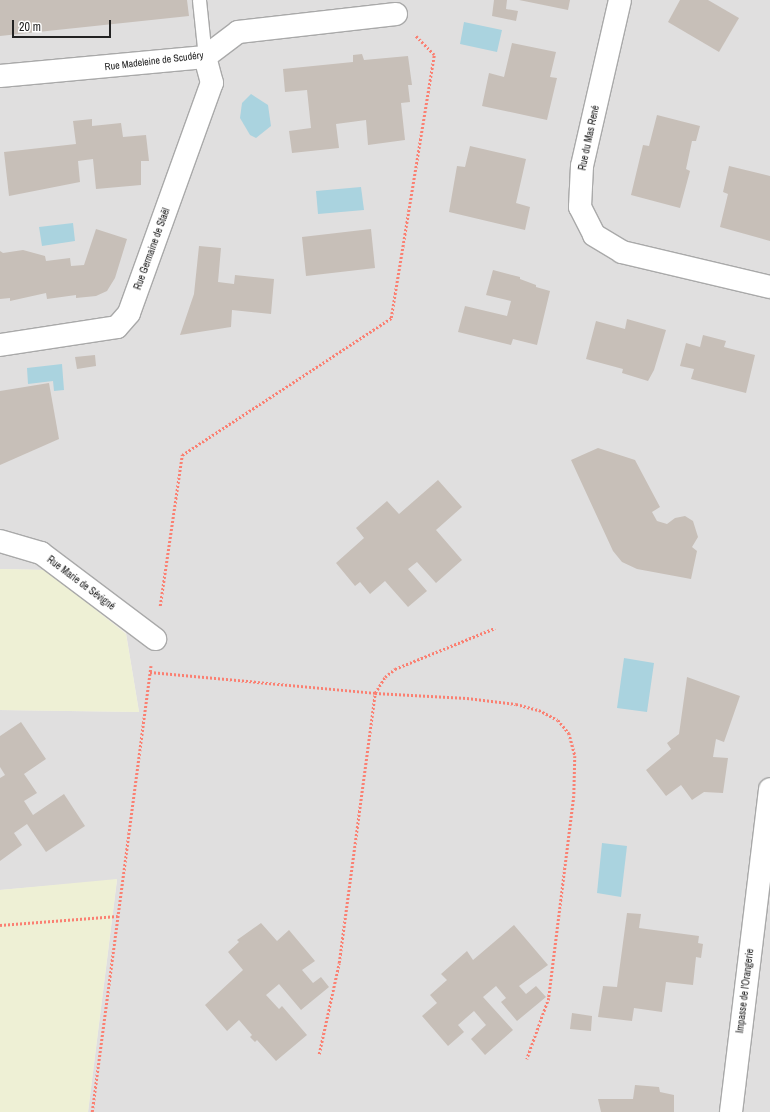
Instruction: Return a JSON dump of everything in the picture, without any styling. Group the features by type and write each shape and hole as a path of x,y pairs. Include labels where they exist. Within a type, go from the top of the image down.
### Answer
{"street":[{"name":"Rue du Mas René","path":"620,0 582,166 580,207 594,235 622,252 770,287"},
{"name":"Rue Madeleine de Scudéry","path":"0,76 205,56 238,32 396,14"},
{"name":"Rue Germaine de Staël","path":"0,345 117,327 129,313 212,83 205,56"},
{"name":"Rue Marie de Sévigné","path":"0,542 41,553 155,639"},
{"name":"Impasse de l'Orangerie","path":"731,1112 765,868 770,789"}],"lane":[{"path":"199,0 205,56"}],"path":[{"path":"92,1112 150,672 182,455 391,318 434,55 396,14"},
{"path":"319,1054 339,963 375,693 385,677 395,669 495,628"},
{"path":"150,672 375,693 467,698 516,704 539,710 558,720 569,733 575,756 574,796 550,998 528,1059"},
{"path":"0,925 118,916"}],"shaded area":[{"path":"0,0 770,0 770,1112 88,1112 117,880 0,890 0,710 139,712 126,633 46,570 0,569"}],"green space":[{"path":"0,569 46,570 126,634 139,712 0,710"},
{"path":"117,879 88,1112 0,1112 0,890"}],"water":[{"path":"464,22 502,30 497,52 460,44"},
{"path":"251,94 268,105 271,126 256,138 250,135 240,118 242,103"},
{"path":"361,187 364,210 318,214 316,191"},
{"path":"73,223 75,241 42,246 39,227"},
{"path":"62,364 64,390 54,391 53,381 28,384 27,368"},
{"path":"624,658 654,663 647,712 617,708"},
{"path":"602,843 627,846 621,897 597,893"}],"building":[{"path":"0,0 187,0 189,16 0,36"},
{"path":"494,0 507,0 506,9 518,11 516,21 492,16"},
{"path":"519,0 570,0 568,10"},
{"path":"680,0 708,0 739,18 719,52 668,22"},
{"path":"512,43 556,52 550,77 557,78 547,120 482,106 489,73 504,77"},
{"path":"362,54 364,60 408,56 412,85 408,85 410,102 401,103 405,140 368,145 366,120 336,124 339,148 292,153 289,131 311,128 307,90 285,92 283,69 353,62 353,55"},
{"path":"657,115 700,126 696,141 692,141 686,169 690,171 680,208 631,195 643,145 649,146"},
{"path":"92,119 92,126 121,123 123,137 146,135 149,161 141,161 141,185 96,189 93,159 78,161 80,182 9,196 4,152 76,144 73,121"},
{"path":"470,146 526,159 516,203 530,207 525,230 449,212 457,166 465,167"},
{"path":"729,166 770,176 770,241 720,227 728,194 723,192"},
{"path":"96,229 127,239 115,278 107,291 96,296 76,298 76,295 47,299 46,293 10,301 10,298 0,299 0,251 3,253 23,250 45,256 46,261 70,258 71,266 84,265"},
{"path":"371,229 375,268 306,276 302,237"},
{"path":"199,246 221,248 218,282 234,284 235,275 274,279 271,314 232,310 231,327 180,335 194,294"},
{"path":"493,270 520,277 520,279 536,285 536,287 550,291 537,345 513,339 511,345 458,332 465,306 507,316 511,301 486,295"},
{"path":"627,319 666,330 654,370 648,381 622,373 623,369 586,359 596,321 625,329"},
{"path":"703,335 726,341 724,347 755,355 746,393 691,379 694,369 680,366 686,343 700,347"},
{"path":"95,355 96,366 77,369 75,357"},
{"path":"49,383 59,439 0,465 0,391"},
{"path":"598,448 635,460 660,507 652,512 657,521 667,524 675,518 685,516 693,521 698,537 692,547 697,551 691,579 637,569 622,562 613,551 571,460"},
{"path":"438,480 462,507 436,530 462,560 436,583 417,562 408,569 427,591 408,607 385,581 370,594 360,582 355,586 336,563 364,538 356,528 387,501 399,514"},
{"path":"687,677 740,696 724,742 716,739 713,757 728,758 723,793 704,792 692,800 681,785 666,796 646,770 671,749 667,743 679,734"},
{"path":"21,722 46,759 24,774 37,793 24,801 33,815 64,794 85,826 46,852 27,824 14,833 22,845 0,861 0,778 5,775 0,767 0,736"},
{"path":"627,913 641,914 639,928 699,936 698,943 703,944 701,958 696,957 693,985 666,982 662,1012 634,1008 632,1021 598,1017 603,986 617,987"},
{"path":"261,923 277,941 289,930 315,961 302,970 313,983 321,977 329,987 301,1010 279,984 266,995 279,1009 282,1006 307,1035 276,1061 257,1040 255,1042 250,1037 252,1035 239,1020 227,1031 205,1005 243,970 228,952 239,942 237,940"},
{"path":"514,925 548,965 519,986 526,994 536,986 546,997 517,1021 501,1002 506,998 496,986 483,997 513,1030 485,1055 471,1039 486,1025 474,1011 458,1025 464,1032 448,1046 422,1016 437,1003 430,995 447,980 441,974 467,951 473,960"},
{"path":"572,1013 592,1016 591,1031 570,1029"},
{"path":"635,1085 659,1087 660,1092 674,1095 674,1112 601,1112 598,1099 633,1099"}]}
